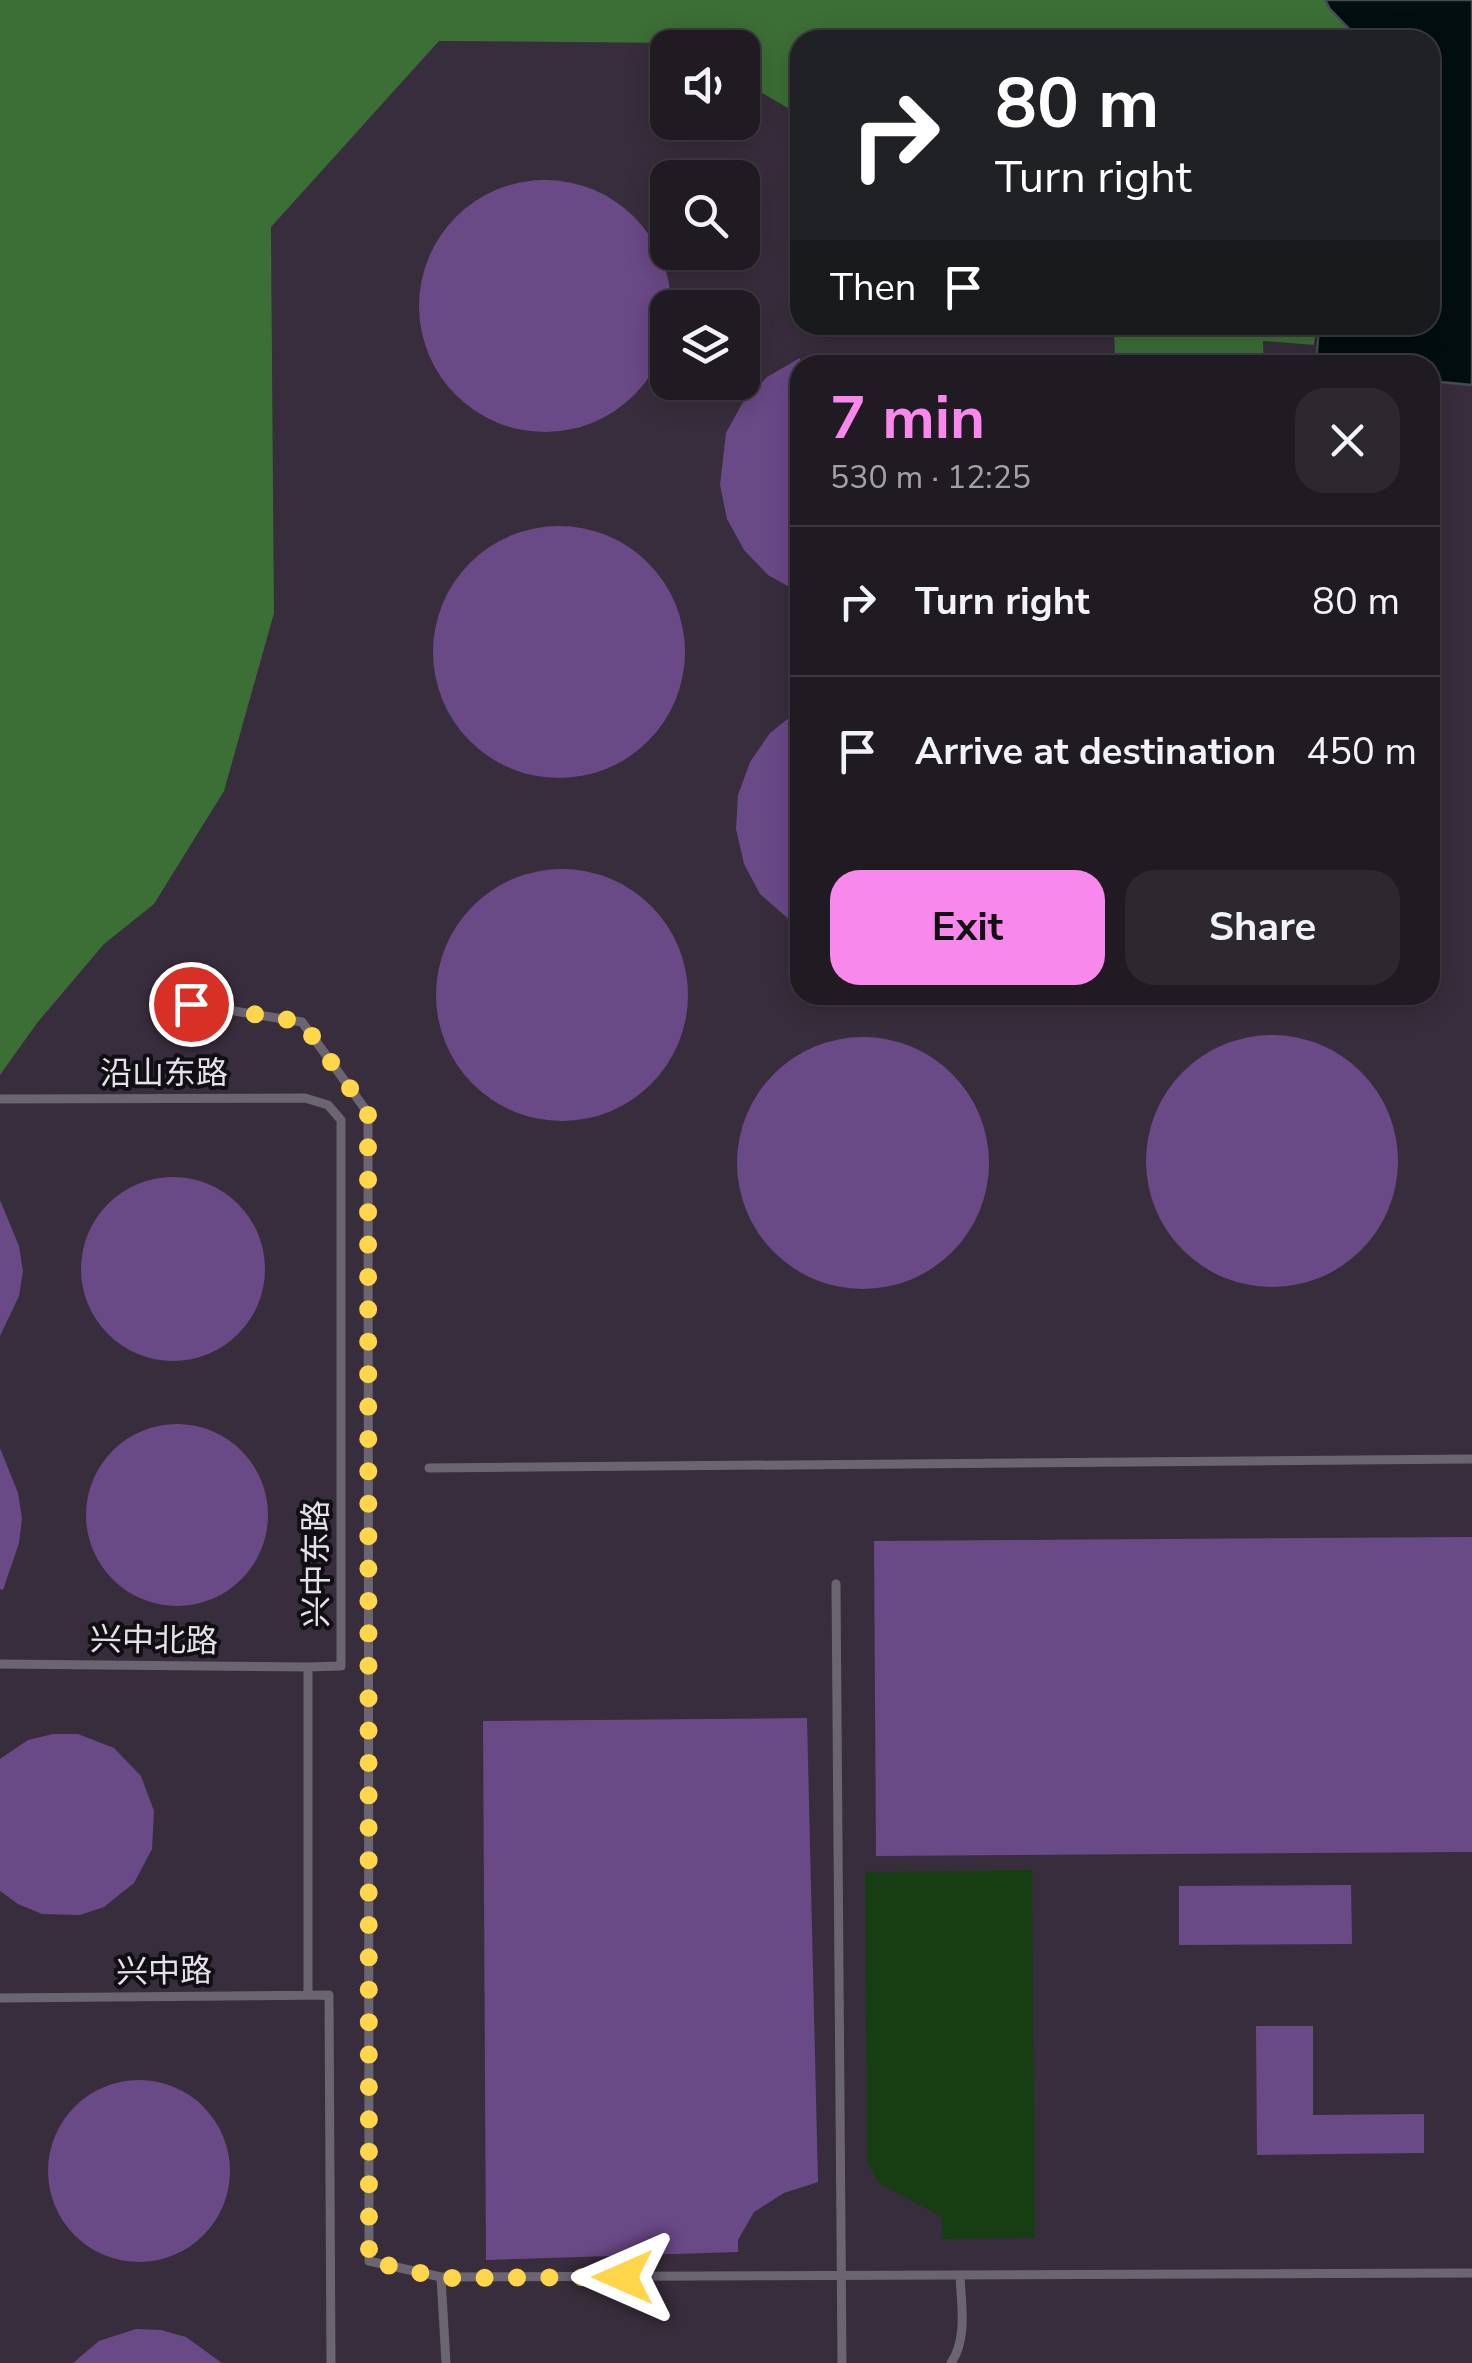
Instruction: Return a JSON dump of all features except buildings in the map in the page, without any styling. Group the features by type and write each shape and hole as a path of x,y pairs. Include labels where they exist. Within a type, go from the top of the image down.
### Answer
{"lane":[{"path":"154,998 302,1022 368,1113 369,2261 442,2278 1472,2272"},
{"name":"沿山东路","path":"0,1098 304,1098 328,1105"},
{"name":"兴中东路","path":"308,1995 308,1666 341,1666 341,1120 328,1105"},
{"path":"429,1468 1472,1459"},
{"path":"836,1584 842,2363"},
{"name":"兴中北路","path":"0,1664 308,1666"},
{"name":"兴中路","path":"0,1998 329,1994 331,2363"},
{"path":"950,2363 958,2352 962,2331 960,2275"},
{"path":"442,2278 446,2363"}],"shaded area":[{"path":"1325,0 1472,0 1472,385 1440,382 1440,355 1317,355 1318,335 1440,335 1440,30 1350,30"},
{"path":"439,41 650,43 650,140 760,140 760,92 790,109 790,335 1114,335 1115,355 790,355 790,1005 1440,1005 1440,356 1472,359 1472,2363 0,2363 0,954 274,613 271,226"},
{"path":"1263,341 1426,355 1264,355"}],"green space":[{"path":"0,0 1329,0 1355,30 790,30 790,109 760,92 760,30 650,30 650,43 439,41 271,227 274,613 224,791 154,904 104,944 37,1023 0,1075"},
{"path":"1114,335 1316,335 1314,345 1263,341 1264,355 1115,355"},
{"path":"1032,1870 1035,2238 942,2239 942,2217 879,2183 867,2162 865,1872"}],"route":[{"path":"191,1004 302,1022 368,1113 369,2261 442,2278 623,2277"}]}
